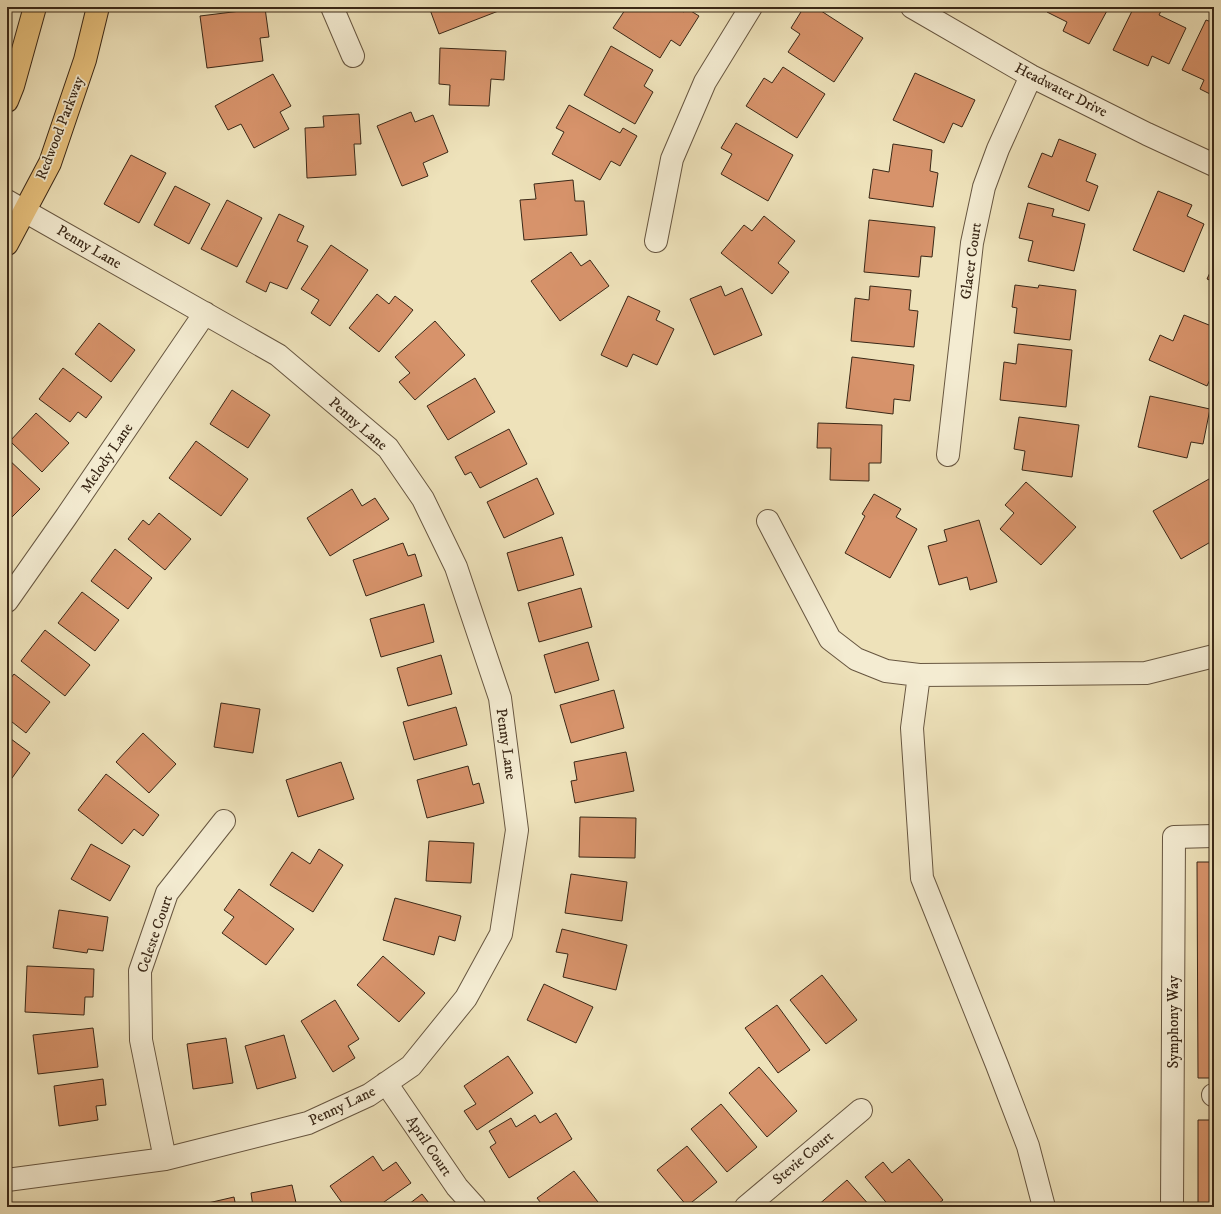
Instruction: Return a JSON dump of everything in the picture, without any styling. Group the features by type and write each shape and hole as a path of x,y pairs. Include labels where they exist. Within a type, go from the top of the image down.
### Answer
{"main road":[{"path":"7,101 35,7"},
{"name":"Redwood Parkway","path":"7,244 16,206 50,163 86,60 98,7"}],"street":[{"path":"332,7 353,56"},
{"path":"656,241 672,159 705,82 752,7"},
{"name":"Headwater Drive","path":"912,7 1031,76 1147,134 1214,165"},
{"name":"Glacer Court","path":"948,455 972,243 984,187 998,149 1031,76"},
{"name":"Penny Lane","path":"7,1180 165,1159 308,1124 369,1095 411,1066 466,998 501,934 518,830 500,698 456,566 423,499 388,448 278,355 16,206"},
{"name":"Melody Lane","path":"7,601 205,313"},
{"path":"768,521 830,639 856,659 886,671 919,675 1146,673 1214,656"},
{"path":"919,675 912,728 922,878 1028,1146 1044,1207"},
{"name":"Celeste Court","path":"165,1159 141,1040 140,971 167,893 224,821"},
{"name":"Symphony Way","path":"1172,1207 1174,837 1214,836"},
{"name":"April Court","path":"386,1083 457,1187 475,1207"},
{"name":"Stevie Court","path":"746,1207 860,1110"}],"building":[{"path":"429,7 500,7 501,10 439,34"},
{"path":"627,7 676,7 684,12 686,8 699,16 680,46 671,40 660,58 613,28"},
{"path":"804,7 815,7 863,38 834,82 788,52 800,34 791,28"},
{"path":"1050,7 1109,7 1089,44 1063,31 1067,22 1047,12"},
{"path":"1134,7 1163,7 1159,15 1186,28 1169,64 1152,56 1148,66 1113,50"},
{"path":"265,8 269,37 260,38 263,61 207,68 200,16"},
{"path":"1206,20 1214,23 1214,96 1200,89 1204,80 1182,70"},
{"path":"611,46 653,70 644,86 653,92 635,124 584,95"},
{"path":"440,48 506,51 504,80 491,79 489,106 449,105 450,85 439,84"},
{"path":"783,67 825,94 797,138 746,106 764,78 772,83"},
{"path":"915,73 975,100 962,127 953,123 944,143 893,120"},
{"path":"273,74 291,106 280,112 289,129 254,148 241,124 228,130 215,106"},
{"path":"569,105 620,133 623,128 637,136 620,166 611,161 600,180 552,154 564,132 556,128"},
{"path":"411,112 415,122 433,115 448,152 423,163 428,176 402,186 377,126"},
{"path":"359,114 361,144 354,144 356,175 307,178 305,128 324,127 323,116"},
{"path":"736,123 793,155 768,201 721,174 732,154 721,148"},
{"path":"1059,139 1096,154 1086,181 1098,186 1089,211 1028,187 1042,153 1052,157"},
{"path":"893,144 932,150 930,171 938,173 933,207 869,198 873,169 889,172"},
{"path":"131,155 166,173 139,223 104,204"},
{"path":"573,180 575,201 584,201 587,235 524,240 520,200 536,199 534,184"},
{"path":"175,186 210,204 189,244 154,225"},
{"path":"1158,191 1192,205 1187,216 1204,224 1184,272 1133,250"},
{"path":"227,200 262,218 237,267 201,249"},
{"path":"1028,203 1054,209 1052,216 1085,224 1074,271 1028,261 1033,241 1019,238"},
{"path":"279,214 304,226 297,241 308,246 287,289 270,282 266,292 246,282"},
{"path":"764,216 795,241 778,263 789,272 772,294 721,253 744,225 752,231"},
{"path":"869,220 935,227 932,257 921,256 919,277 864,272"},
{"path":"331,245 368,270 330,326 311,313 319,300 301,289"},
{"path":"571,252 581,266 590,260 609,286 560,321 531,281"},
{"path":"1214,264 1214,282 1207,279"},
{"path":"1015,285 1038,288 1039,285 1076,290 1070,340 1014,333 1017,308 1012,307"},
{"path":"721,286 725,296 742,288 762,335 714,355 690,299"},
{"path":"870,286 911,290 909,310 918,311 914,347 851,341 855,298 869,300"},
{"path":"377,294 389,304 395,296 413,310 379,352 349,328"},
{"path":"628,296 660,311 656,320 674,329 657,365 633,354 627,367 601,355"},
{"path":"1184,315 1214,327 1214,344 1212,349 1214,350 1214,371 1207,386 1149,360 1160,335 1173,341"},
{"path":"435,321 465,355 415,400 399,382 410,373 395,357"},
{"path":"99,323 135,350 111,382 75,354"},
{"path":"1018,344 1072,350 1066,407 1000,400 1004,362 1016,364"},
{"path":"852,357 914,365 910,401 894,399 893,414 846,408"},
{"path":"63,368 102,397 86,418 78,412 70,422 39,399"},
{"path":"475,378 495,412 448,440 427,406"},
{"path":"232,390 270,415 248,448 210,424"},
{"path":"1150,396 1210,409 1203,444 1191,442 1187,458 1138,447"},
{"path":"36,413 69,443 42,472 10,441"},
{"path":"1019,417 1079,425 1072,477 1022,470 1025,451 1014,449"},
{"path":"818,423 882,425 881,463 869,463 869,481 830,480 831,448 817,448"},
{"path":"509,429 527,464 480,488 471,472 465,475 455,457"},
{"path":"196,441 248,479 221,516 169,478"},
{"path":"7,458 40,489 12,517 7,512"},
{"path":"537,478 554,514 504,538 487,502"},
{"path":"1209,479 1214,488 1214,540 1181,559 1153,511"},
{"path":"1026,482 1076,527 1041,565 1000,529 1014,513 1005,505"},
{"path":"352,489 362,506 375,498 389,519 330,556 307,518"},
{"path":"874,494 901,509 896,517 917,529 890,578 845,553 865,516 862,514"},
{"path":"159,513 191,539 165,570 128,539 143,520 149,525"},
{"path":"979,520 997,582 970,590 967,577 939,585 928,546 947,541 944,530"},
{"path":"562,537 574,575 518,591 507,553"},
{"path":"403,543 408,556 415,554 422,576 366,596 353,560"},
{"path":"115,549 152,578 128,609 91,581"},
{"path":"581,588 592,627 539,642 528,603"},
{"path":"82,592 119,620 95,651 58,623"},
{"path":"424,604 434,642 381,657 370,619"},
{"path":"45,630 90,665 65,696 21,661"},
{"path":"588,642 599,680 555,693 544,655"},
{"path":"441,655 452,694 408,706 397,668"},
{"path":"14,674 50,702 26,733 7,718 7,683"},
{"path":"614,690 624,728 571,743 560,705"},
{"path":"221,703 260,709 253,753 214,747"},
{"path":"456,707 467,745 414,760 403,722"},
{"path":"143,733 176,764 149,793 116,762"},
{"path":"7,736 30,753 7,785"},
{"path":"626,752 634,791 575,803 571,781 577,780 574,762"},
{"path":"341,762 354,799 298,817 286,780"},
{"path":"468,766 473,785 479,783 484,803 427,818 417,780"},
{"path":"106,774 159,815 143,836 134,829 122,844 78,810"},
{"path":"580,817 636,818 635,858 579,857"},
{"path":"429,841 474,843 471,883 426,881"},
{"path":"91,844 130,866 110,901 71,879"},
{"path":"319,849 343,865 313,912 270,885 292,852 310,864"},
{"path":"1197,862 1214,862 1214,1078 1198,1078"},
{"path":"571,874 627,882 622,921 565,913"},
{"path":"239,889 294,929 266,965 222,933 234,917 224,910"},
{"path":"395,898 461,916 455,941 439,936 434,955 383,940"},
{"path":"59,910 108,917 103,951 88,949 87,953 53,948"},
{"path":"562,929 627,945 616,990 563,977 568,954 556,952"},
{"path":"383,956 425,993 399,1022 357,985"},
{"path":"27,966 94,969 93,997 85,997 84,1015 25,1012"},
{"path":"822,975 857,1020 826,1044 790,1000"},
{"path":"544,984 593,1007 576,1043 527,1020"},
{"path":"335,1000 359,1039 348,1046 355,1058 333,1072 301,1021"},
{"path":"777,1005 810,1050 778,1073 745,1028"},
{"path":"93,1028 98,1067 38,1074 33,1035"},
{"path":"284,1035 296,1078 257,1089 245,1046"},
{"path":"226,1038 233,1083 193,1089 187,1044"},
{"path":"508,1056 533,1093 477,1130 464,1111 476,1104 464,1086"},
{"path":"759,1067 797,1111 767,1137 729,1093"},
{"path":"103,1079 106,1105 96,1106 98,1120 59,1126 54,1086"},
{"path":"721,1104 757,1147 727,1172 691,1129"},
{"path":"556,1113 572,1139 509,1178 490,1147 496,1143 489,1131 511,1118 516,1127 535,1115 540,1123"},
{"path":"1198,1120 1214,1120 1214,1207 1198,1207"},
{"path":"687,1146 717,1182 687,1206 657,1170"},
{"path":"373,1156 383,1171 396,1162 411,1183 377,1207 345,1207 330,1186"},
{"path":"909,1159 943,1200 934,1207 890,1207 865,1177 883,1162 892,1173"},
{"path":"574,1171 598,1202 591,1207 544,1207 537,1198"},
{"path":"847,1180 871,1207 817,1206"},
{"path":"292,1185 297,1207 253,1207 251,1193"},
{"path":"422,1194 432,1207 405,1207"},
{"path":"234,1197 236,1207 195,1207 195,1206"}]}
